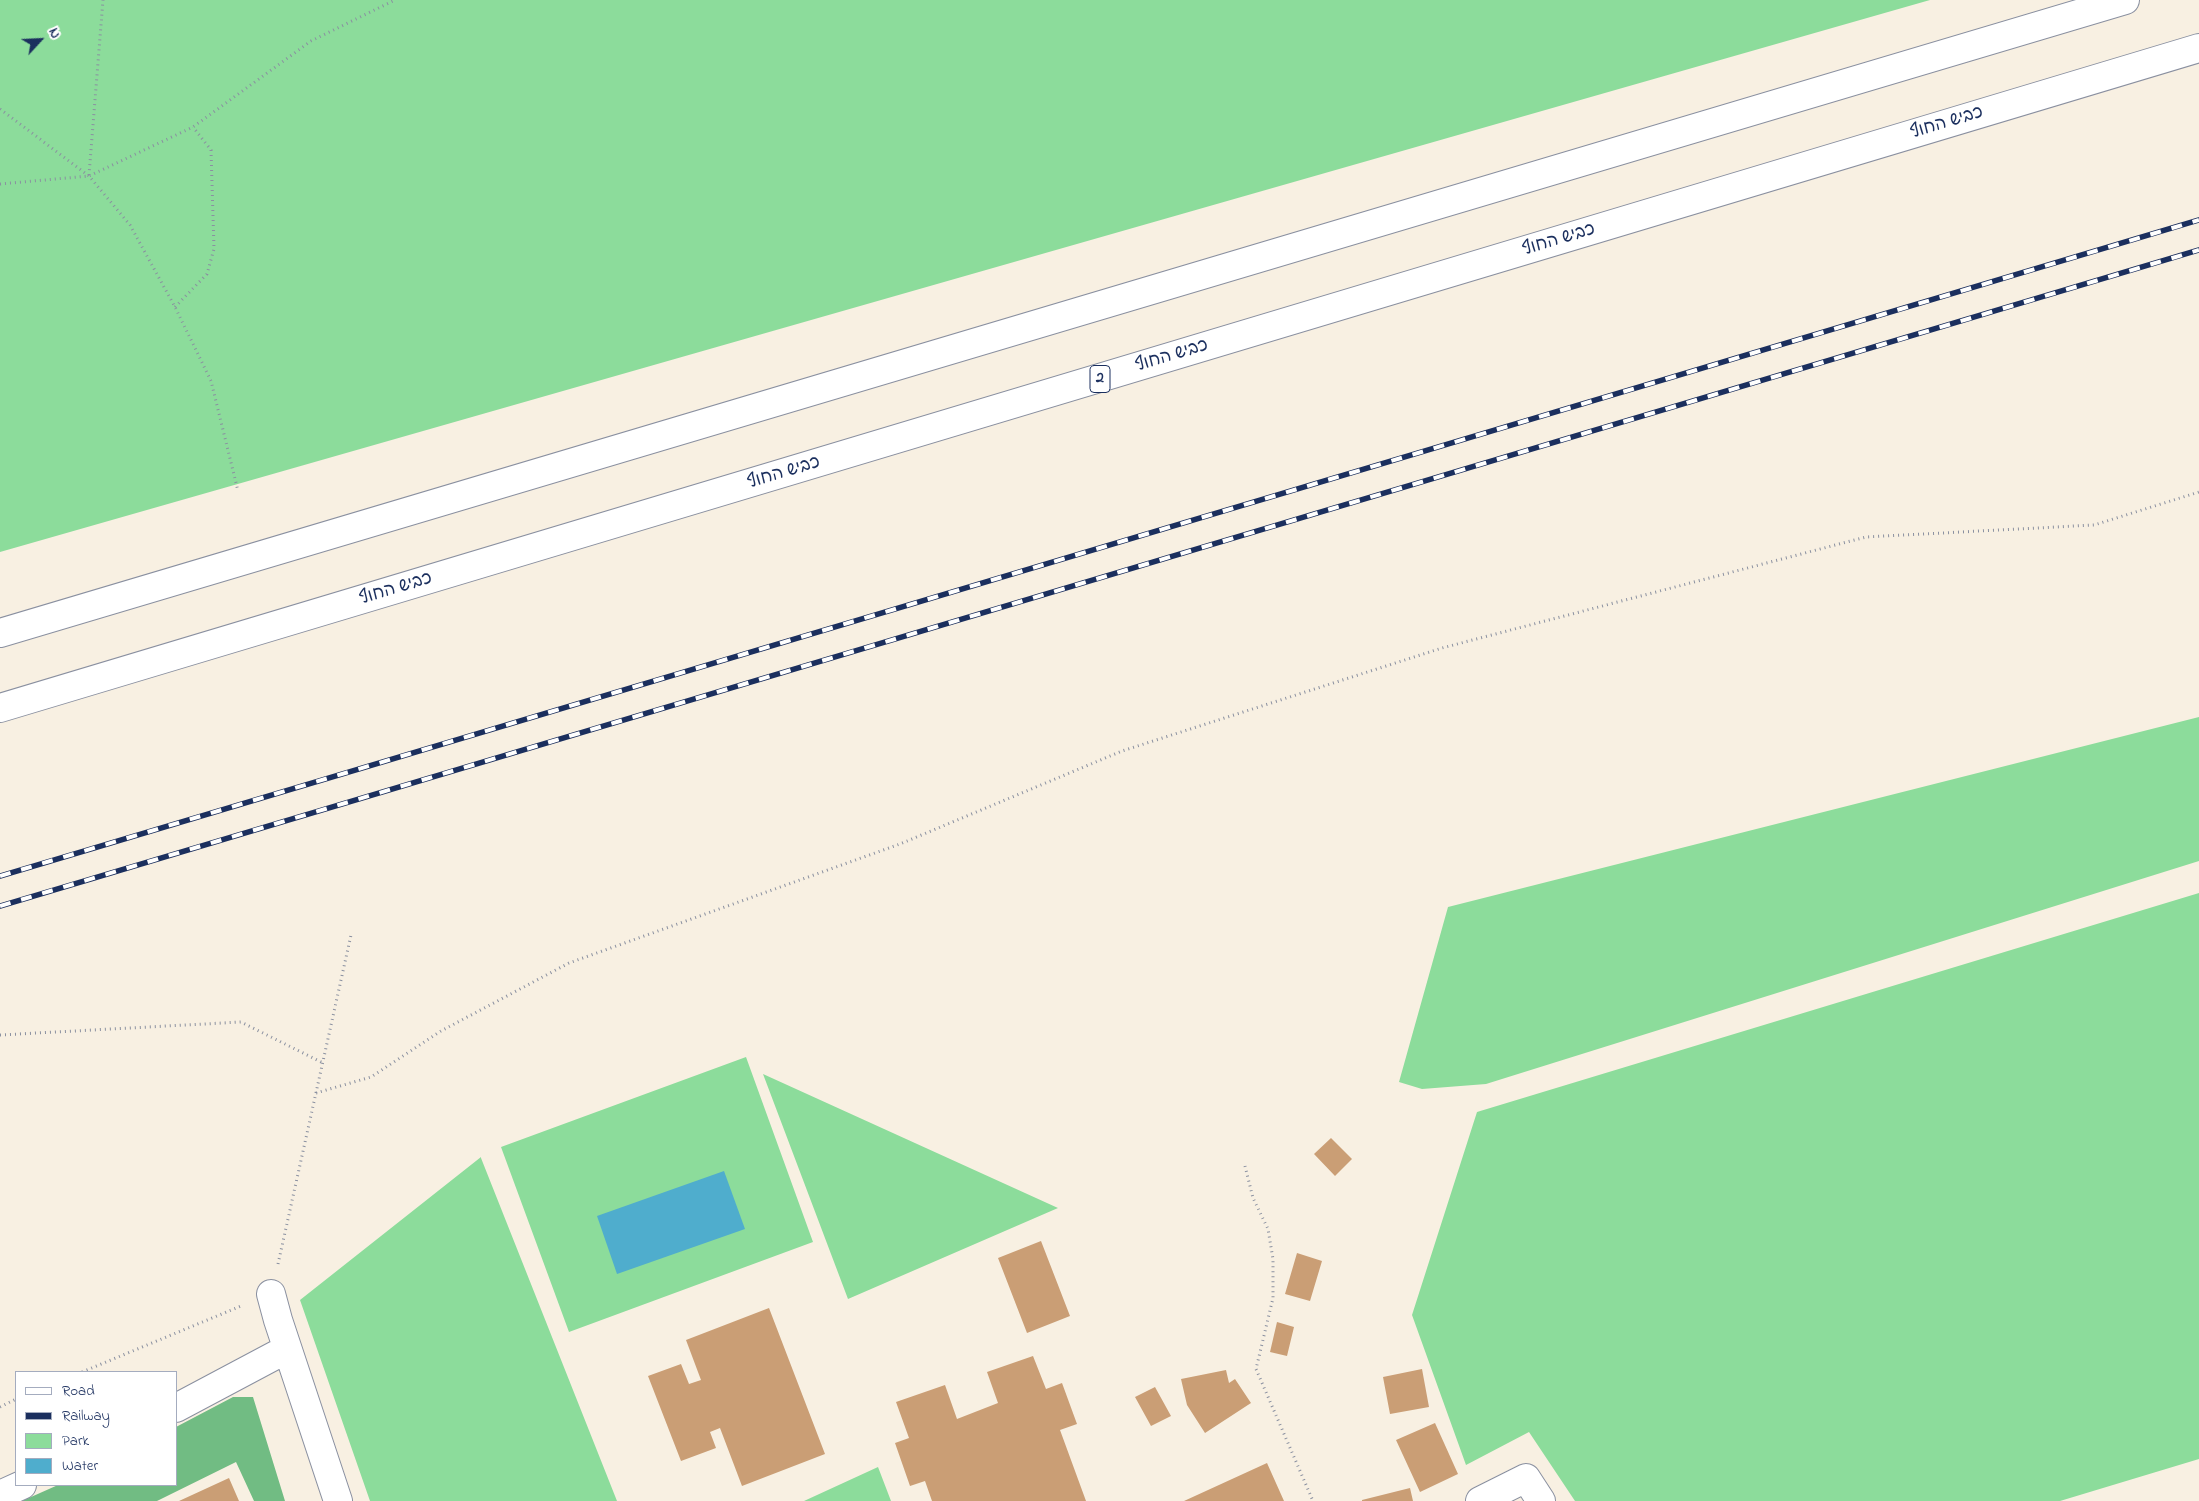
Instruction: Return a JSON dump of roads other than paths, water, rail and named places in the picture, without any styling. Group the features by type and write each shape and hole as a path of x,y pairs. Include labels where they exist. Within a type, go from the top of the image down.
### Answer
{"main road":[{"path":"0,633 2124,0"},
{"name":"כביש החוף","path":"0,708 2199,48"},
{"path":"271,1294 287,1349 338,1501"},
{"path":"178,1407 287,1349"},
{"path":"1480,1501 1526,1478 1541,1501"},
{"path":"0,1495 20,1486"}],"water":[{"path":"724,1171 745,1229 617,1274 597,1216"}],"railway":[{"path":"0,876 2199,220"},
{"path":"0,906 2199,250"}]}
